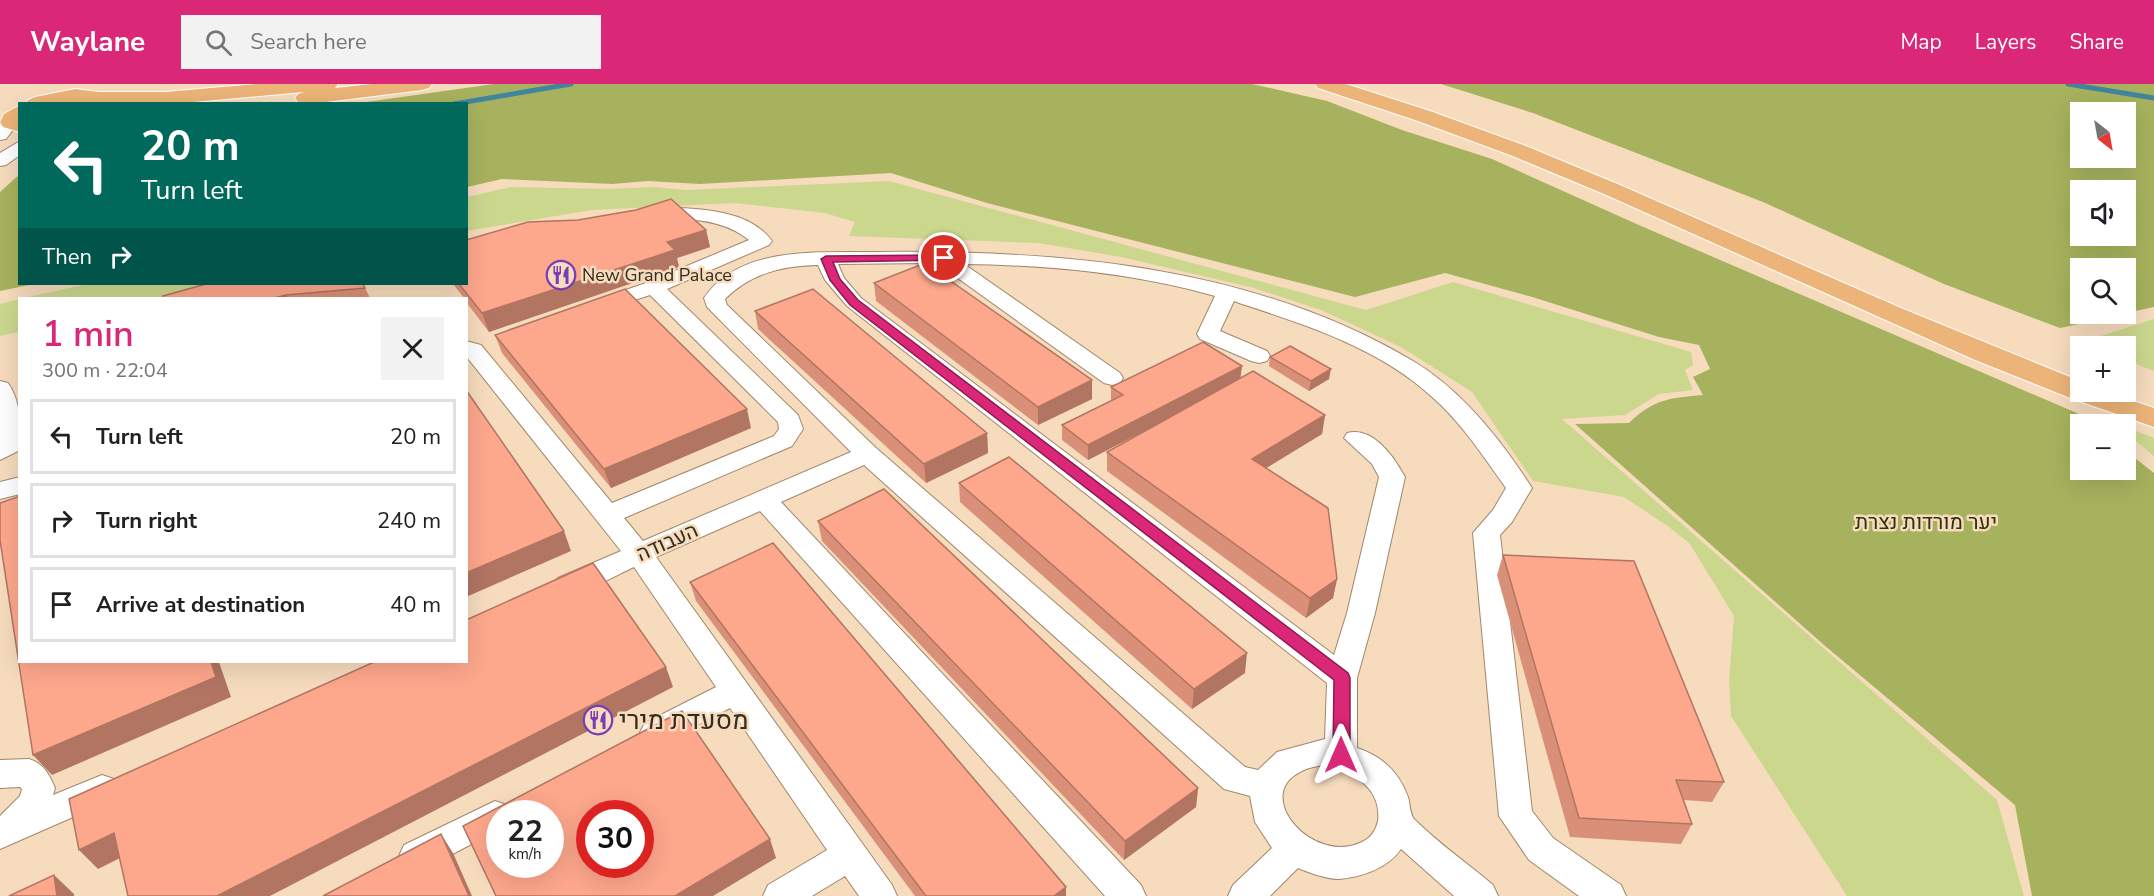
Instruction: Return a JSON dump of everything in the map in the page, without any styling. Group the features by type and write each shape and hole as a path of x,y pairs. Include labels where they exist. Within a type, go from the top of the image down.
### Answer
{"main road":[{"path":"36,102 65,84"},
{"path":"41,102 62,97 165,98 328,84"},
{"path":"262,102 422,84"},
{"path":"1325,84 1430,118 1512,150 1949,338 2070,387"},
{"path":"1371,84 1514,131 1959,320 2070,364"},
{"path":"2136,389 2154,395"},
{"path":"2111,402 2154,418"}],"street":[{"path":"0,161 18,148"},
{"path":"574,314 652,287 762,241 750,230 710,216 680,212 636,216"},
{"path":"944,258 1112,378"},
{"path":"1267,786 1236,779 867,454 717,307 714,298 724,285 764,265 826,259 944,258 1084,265 1153,276 1227,293 1291,313 1353,339 1406,366 1437,388 1469,419 1519,488 1503,516 1486,533 1516,816 1541,849 1608,896"},
{"path":"826,259 835,280 854,302 1342,678"},
{"path":"606,515 783,441 791,429 790,420 652,287"},
{"path":"1227,293 1208,334 1258,356"},
{"path":"478,346 606,515 639,554 879,896"},
{"path":"0,388 14,431 12,444 0,452"},
{"path":"1341,755 1342,678 1361,613 1392,477 1382,459 1356,438"},
{"name":"העבודה","path":"542,597 867,454"},
{"path":"0,491 18,486"},
{"path":"764,499 1128,896"},
{"path":"630,745 735,691"},
{"path":"1312,753 1341,755 1360,762 1376,774 1389,789 1396,806 1396,824 1390,840 1376,853 1359,861 1337,863 1315,859 1295,849 1280,836 1269,819 1265,803 1267,786 1275,772 1287,761 1312,753"},
{"path":"0,774 29,773 39,788 33,804 4,832"},
{"path":"4,832 124,780"},
{"path":"390,869 526,799"},
{"path":"1396,824 1480,896"},
{"path":"1246,896 1295,849"},
{"path":"781,896 849,854"}],"green space":[{"name":"יער מורדות נצרת","path":"494,84 1252,84 1327,101 1402,130 1492,159 1641,226 2079,414 2070,414 2070,480 2136,480 2136,459 2154,473 2154,896 2032,896 2015,805 1824,645 1575,424 1629,423 1654,404 1681,397 1703,395 1693,377 1710,369 1699,345 1659,337 1529,296 1445,273 1355,297 987,203 891,173 700,184 648,181 612,184 502,179 468,187 468,102 366,102"},
{"path":"1441,84 2154,84 2154,307 2136,311 2136,258 2070,258 2070,324 2079,324 2060,328 1944,284 1763,202 1533,113"},
{"path":"18,176 18,285 29,285 0,291 0,192"},
{"path":"889,181 1366,310 1453,282 1691,352 1693,365 1685,370 1693,390 1659,394 1625,415 1562,419 1997,800 2024,896 1847,896 1731,716 1729,681 1734,616 1690,544 1624,497 1533,481 1472,392 1401,347 1321,310 1254,288 1121,257 1039,243 849,236 855,222 825,213 734,203 592,210 468,231 468,197 511,187 610,189 653,187 687,190"},
{"path":"83,285 220,285 172,297 28,297"},
{"path":"18,299 18,332 0,336 0,304"},
{"path":"2154,319 2154,371 2136,364 2136,336 2101,336"},
{"path":"2136,431 2154,438 2154,456 2136,441"}],"building":[{"name":"New Grand Palace","path":"671,199 706,230 667,242 675,250 482,313 460,285 468,285 468,239 528,222 578,220 636,210"},
{"path":"925,263 1092,380 1038,407 874,283"},
{"path":"202,285 364,285 365,288 279,297 163,296"},
{"path":"625,289 747,409 604,469 495,335"},
{"path":"813,289 987,433 924,464 755,311"},
{"path":"1203,342 1242,366 1088,445 1062,425 1123,395 1111,387"},
{"path":"1290,346 1331,369 1311,381 1270,357"},
{"path":"1253,371 1325,415 1252,459 1328,508 1337,579 1310,598 1107,452"},
{"path":"468,393 564,531 468,572"},
{"path":"1009,457 1247,653 1194,689 959,483"},
{"path":"884,489 1198,788 1125,841 818,521"},
{"path":"18,497 18,657 0,540 0,503"},
{"path":"773,543 1066,887 1054,896 926,896 690,582"},
{"path":"1503,555 1634,561 1724,782 1676,780 1692,824 1579,818"},
{"path":"593,563 666,667 217,896 128,896 114,833 79,850 69,799 372,663 468,663 468,619"},
{"path":"19,663 211,663 216,677 33,755"},
{"path":"682,711 770,839 675,896 496,896 488,878 564,878 564,800 513,800"},
{"path":"486,814 486,875 463,826"},
{"path":"441,834 469,896 323,896"},
{"path":"54,875 57,896 9,896"}],"waterway":[{"path":"466,102 571,84"},
{"path":"2068,84 2154,98"}],"place":[{"name":"New Grand Palace","path":"561,275"},
{"name":"מסעדת מירי","path":"598,720"}],"route":[{"path":"944,258 826,259 835,280 854,302 1342,678 1341,755"}]}
